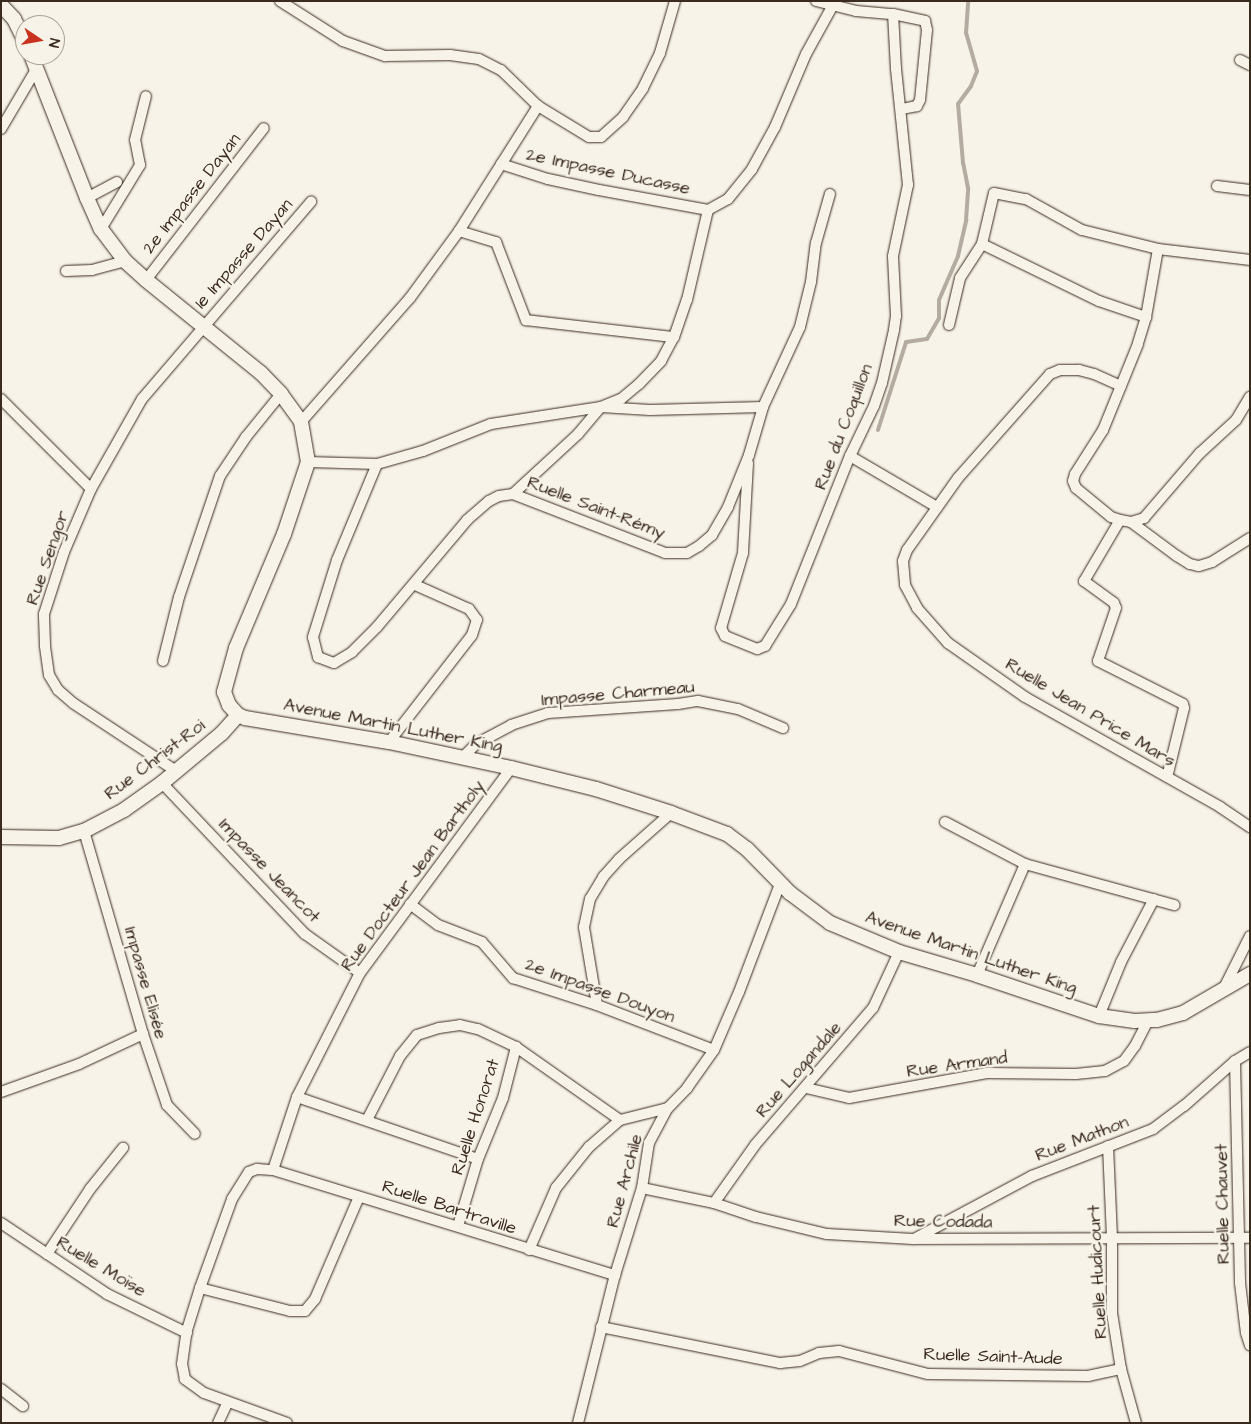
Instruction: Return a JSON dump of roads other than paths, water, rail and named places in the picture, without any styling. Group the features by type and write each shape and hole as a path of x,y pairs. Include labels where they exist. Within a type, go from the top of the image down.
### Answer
{"main road":[{"path":"1,4 15,21"},
{"path":"36,65 86,198 101,229 125,261 202,328 261,374 281,394 301,422 308,462 284,534 236,648 224,692 229,705 238,715"},
{"name":"Avenue Martin Luther King","path":"238,715 245,718 389,742 463,757 596,789 671,813 727,834 748,849 780,884 830,924 899,952 977,975 1099,1016 1148,1020 1183,1013 1250,974"},
{"name":"Rue Christ-Roi","path":"1,837 59,838 84,831 124,810 162,783 222,733 238,715"}],"street":[{"path":"280,1 343,41 385,56 450,55 479,59 501,70 538,106 589,137 602,137 609,132 644,88 660,53 675,1"},
{"path":"816,1 856,11 922,19 927,26 920,100 917,106 901,109"},
{"path":"513,494 578,434 601,407 621,399 640,384 661,361 674,337 687,300 708,210 728,198 752,169 775,127 806,54 833,5"},
{"name":"Rue du Coquillon","path":"749,454 742,552 721,628 725,636 757,649 765,646 791,604 850,456 879,390 895,323 893,256 908,185 896,69 893,14"},
{"path":"1240,60 1250,65"},
{"path":"3,122 37,68"},
{"path":"101,229 140,165 135,140 146,96"},
{"path":"301,422 410,298 458,231 538,106"},
{"name":"2e Impasse Dayan","path":"146,280 264,128"},
{"name":"2e Impasse Ducasse","path":"501,164 548,179 708,210"},
{"path":"86,198 117,182"},
{"path":"1217,186 1250,190"},
{"path":"949,325 960,278 982,244 994,193 1026,198 1082,230 1158,250 1250,260"},
{"name":"Ruelle Saint-Rémy","path":"378,464 337,560 313,638 318,657 334,663 352,652 467,520 489,501 513,494 656,550 678,554 688,553 712,535 728,507 749,454 763,407 800,327 811,282 816,243 830,194"},
{"name":"1e Impasse Dayan","path":"202,328 311,202"},
{"path":"458,231 496,242 526,320 674,337"},
{"path":"982,244 1099,300 1146,317"},
{"path":"1158,250 1146,317 1121,386 1103,430 1075,474 1073,481 1076,488 1111,517 1131,522 1190,564 1199,566 1212,562 1250,538"},
{"path":"66,271 92,270 125,261"},
{"name":"Rue Sengor","path":"176,771 73,703 58,690 49,674 45,645 44,614 64,552 91,489 142,399 202,328"},
{"path":"850,456 937,507 958,478 1050,374 1060,370 1079,370 1094,374 1121,386"},
{"path":"163,661 179,597 220,476 246,437 281,394"},
{"path":"1131,522 1144,518 1200,453 1236,420 1250,397"},
{"path":"1,399 91,489"},
{"path":"308,462 378,464 423,451 491,424 601,407 650,410 763,407"},
{"name":"Ruelle Jean Price Mars","path":"937,507 907,550 902,561 905,585 918,608 948,643 1025,697 1167,777 1250,827"},
{"path":"1120,520 1084,581 1114,603 1116,608 1098,661 1183,704 1184,708 1167,777"},
{"path":"389,742 472,635 477,620 469,610 413,584"},
{"name":"Impasse Charmeau","path":"463,757 476,744 511,725 548,713 698,701 738,709 783,728"},
{"name":"Rue Docteur Jean Bartholy","path":"273,1170 298,1097 360,973 511,768"},
{"name":"Impasse Jeancot","path":"162,783 305,934 360,973"},
{"path":"597,1005 584,927 590,899 602,877 619,859 671,813"},
{"path":"945,822 1025,864 1174,905"},
{"name":"Impasse Elisée","path":"84,831 166,1106 195,1134"},
{"path":"977,975 1025,864"},
{"name":"Rue Archile","path":"578,1423 615,1275 642,1188 649,1143 668,1108 687,1088 714,1050 739,992 780,884"},
{"path":"1099,1016 1121,962 1154,900"},
{"name":"2e Impasse Douyon","path":"410,904 438,925 482,942 513,978 597,1005 714,1050"},
{"path":"1223,990 1250,936"},
{"name":"Rue Logandale","path":"714,1203 755,1145 806,1088 872,1008 899,952"},
{"name":"Rue Armand","path":"806,1088 849,1098 987,1073 1076,1074 1105,1071 1124,1061 1135,1046 1148,1020"},
{"name":"Ruelle Honorat","path":"367,1120 400,1056 417,1035 439,1028 460,1025 478,1029 516,1047 620,1120"},
{"path":"1,1092 79,1064 143,1034"},
{"name":"Ruelle Honorat","path":"458,1226 478,1159 503,1098 516,1047"},
{"name":"Rue Mathon","path":"913,1239 1032,1176 1153,1129 1184,1106 1236,1061 1250,1052"},
{"name":"Ruelle Chauvet","path":"1236,1061 1245,1238 1240,1283 1246,1333 1250,1345"},
{"path":"298,1097 478,1159"},
{"path":"529,1250 556,1188 589,1147 620,1120 668,1108"},
{"name":"Ruelle Hudicourt","path":"1108,1146 1112,1237 1112,1313 1121,1369 1136,1423"},
{"path":"47,1254 90,1189 123,1148"},
{"path":"273,1170 257,1169 249,1172 232,1199 200,1288 187,1333 182,1364 185,1379 204,1393 287,1423"},
{"name":"Ruelle Bartraville","path":"273,1170 615,1275"},
{"name":"Rue Codada","path":"642,1188 714,1203 756,1217 827,1234 913,1239 1245,1238"},
{"path":"200,1288 290,1311 305,1311 315,1299 359,1197"},
{"name":"Ruelle Moïse","path":"1,1223 107,1294 187,1333"},
{"name":"Ruelle Saint-Aude","path":"601,1327 780,1363 800,1361 819,1353 840,1351 928,1374 1088,1376 1121,1369"},
{"path":"1,1389 23,1406"},
{"path":"218,1423 228,1402"}],"waterway":[{"path":"878,430 906,342 927,339 939,318 939,300 958,256 966,220 968,188 963,163 958,104 971,86 977,71 966,33 968,1"}]}
